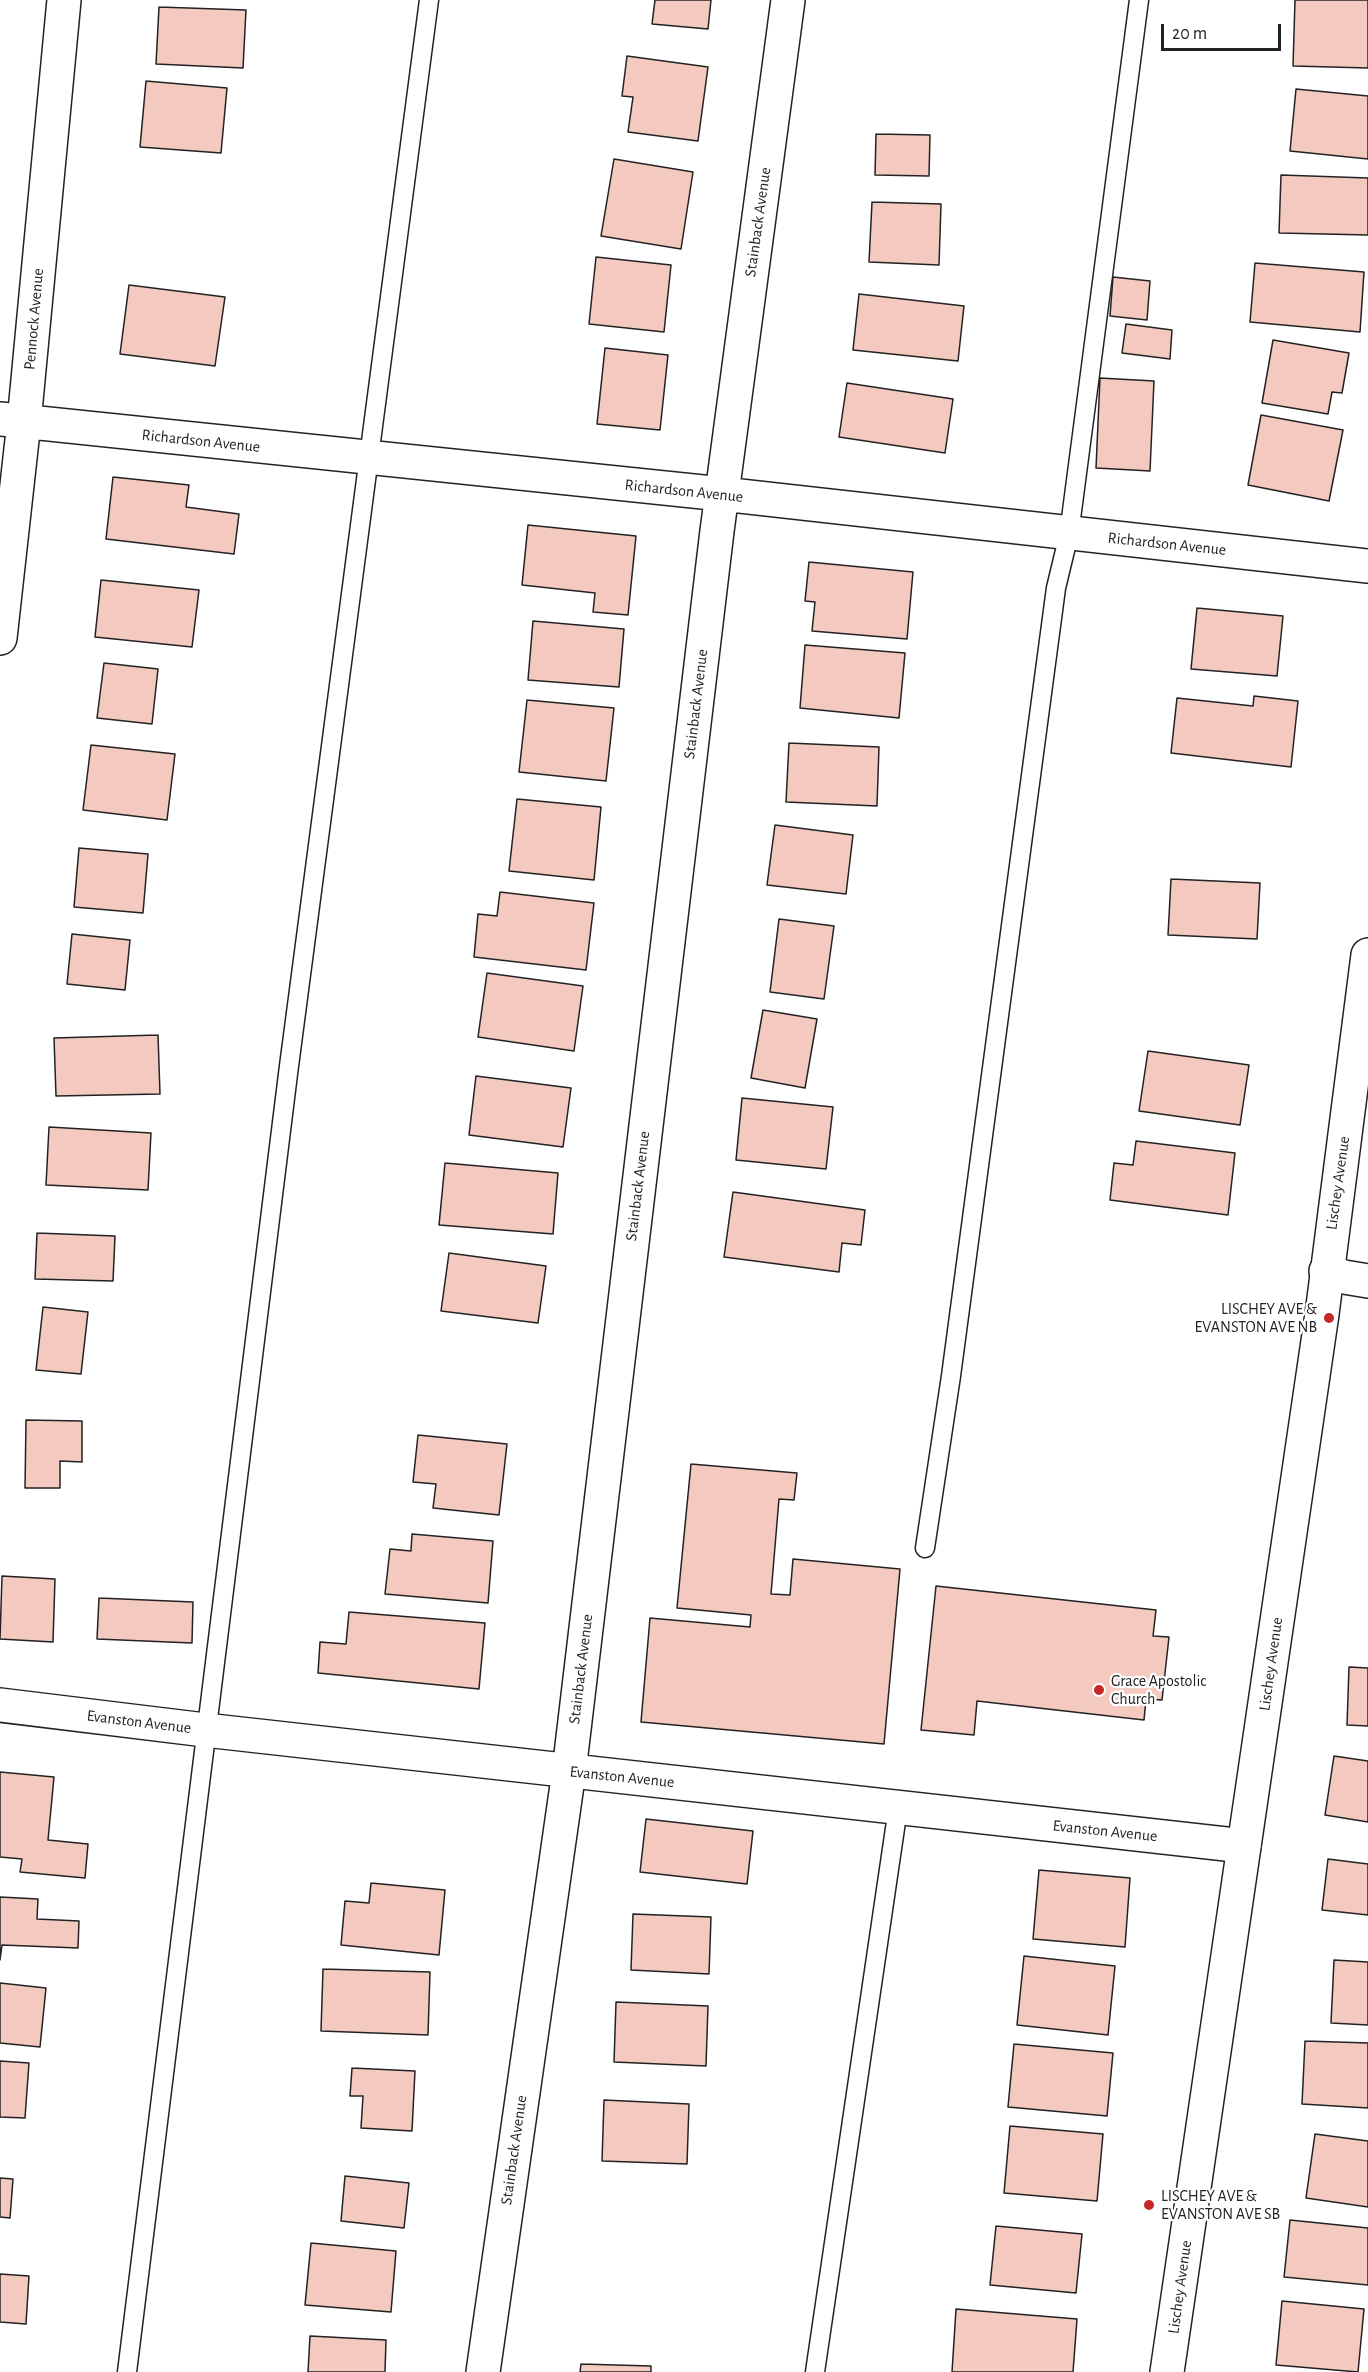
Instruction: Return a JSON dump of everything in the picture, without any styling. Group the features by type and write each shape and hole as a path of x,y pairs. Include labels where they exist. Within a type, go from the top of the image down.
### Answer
{"street":[{"name":"Pennock Avenue","path":"0,638 12,420 64,0"},
{"name":"Stainback Avenue","path":"483,2372 569,1771 722,494 788,0"},
{"name":"Richardson Avenue","path":"12,420 722,494 1368,566"},
{"name":"Lischey Avenue","path":"1167,2372 1322,1314 1368,955"},
{"path":"1326,1271 1368,1281"},
{"name":"Evanston Avenue","path":"0,1705 1244,1846"}],"lane":[{"path":"127,2372 292,1042 429,0"},
{"path":"925,1548 953,1365 1056,588 1069,534 1139,0"},
{"path":"815,2372 898,1808"}],"building":[{"path":"655,0 711,0 708,29 652,24"},
{"path":"1295,0 1368,0 1368,68 1293,66"},
{"path":"159,7 246,10 243,68 156,64"},
{"path":"627,56 708,67 698,141 628,132 633,97 622,96"},
{"path":"146,81 227,88 221,153 140,147"},
{"path":"1296,89 1368,96 1368,159 1290,151"},
{"path":"876,134 930,135 929,176 875,175"},
{"path":"614,159 693,172 681,249 601,236"},
{"path":"1281,175 1368,178 1368,235 1279,233"},
{"path":"872,202 941,204 939,265 869,262"},
{"path":"596,257 671,265 664,332 589,324"},
{"path":"1255,263 1364,272 1360,332 1250,322"},
{"path":"1113,277 1150,281 1147,320 1110,316"},
{"path":"129,285 225,297 215,366 120,354"},
{"path":"859,294 964,306 958,361 853,350"},
{"path":"1126,324 1172,330 1170,359 1122,353"},
{"path":"1273,340 1349,353 1342,393 1332,392 1328,414 1262,403"},
{"path":"605,348 668,355 660,430 597,424"},
{"path":"1100,378 1154,381 1150,471 1096,468"},
{"path":"847,383 953,399 945,453 839,437"},
{"path":"1261,415 1343,430 1329,501 1248,485"},
{"path":"113,477 189,485 186,507 239,514 234,554 106,539"},
{"path":"528,525 636,536 628,615 593,612 595,593 522,585"},
{"path":"809,562 913,572 907,639 812,631 815,602 805,601"},
{"path":"101,580 199,590 192,647 95,637"},
{"path":"1197,608 1283,616 1277,676 1191,669"},
{"path":"533,621 624,629 619,687 528,680"},
{"path":"805,645 905,653 899,718 800,708"},
{"path":"104,663 158,669 152,724 97,718"},
{"path":"1254,696 1298,701 1291,767 1171,753 1177,698 1253,706"},
{"path":"527,700 614,708 606,781 519,772"},
{"path":"789,743 879,747 877,806 786,802"},
{"path":"91,745 175,754 167,820 83,810"},
{"path":"517,799 601,807 594,880 509,871"},
{"path":"775,825 853,835 846,894 767,885"},
{"path":"79,848 148,854 143,913 74,907"},
{"path":"1171,879 1260,883 1257,939 1168,935"},
{"path":"500,892 594,903 586,970 474,957 478,914 497,916"},
{"path":"779,919 834,926 824,999 770,992"},
{"path":"72,934 130,940 125,990 67,984"},
{"path":"487,973 583,986 574,1051 478,1037"},
{"path":"763,1010 817,1019 805,1088 751,1078"},
{"path":"158,1035 160,1094 56,1096 54,1038"},
{"path":"1148,1051 1249,1065 1240,1125 1139,1111"},
{"path":"476,1076 571,1088 563,1147 469,1135"},
{"path":"742,1098 833,1107 826,1169 736,1160"},
{"path":"49,1127 151,1133 148,1190 46,1185"},
{"path":"1136,1141 1235,1153 1228,1215 1110,1200 1114,1163 1133,1165"},
{"path":"445,1163 558,1173 553,1234 439,1225"},
{"path":"733,1192 865,1210 861,1245 842,1243 839,1272 724,1257"},
{"path":"37,1233 115,1236 113,1281 35,1279"},
{"path":"449,1253 546,1266 538,1323 441,1311"},
{"path":"43,1307 88,1312 81,1374 36,1370"},
{"path":"26,1420 82,1421 82,1462 60,1461 60,1488 25,1488"},
{"path":"418,1435 507,1444 499,1515 433,1508 436,1484 413,1482"},
{"path":"691,1464 797,1473 794,1500 779,1499 771,1594 790,1595 793,1559 900,1569 884,1744 641,1722 650,1618 750,1627 751,1615 677,1608"},
{"path":"412,1534 493,1541 488,1603 385,1594 390,1549 411,1551"},
{"path":"2,1576 55,1579 53,1642 0,1639"},
{"path":"936,1586 1156,1610 1153,1636 1169,1637 1162,1700 1146,1699 1144,1720 977,1701 974,1735 921,1730"},
{"path":"99,1598 193,1602 192,1643 97,1639"},
{"path":"349,1612 485,1623 479,1689 318,1673 320,1642 346,1644"},
{"path":"1349,1667 1368,1668 1368,1726 1347,1725"},
{"path":"1334,1756 1368,1761 1368,1822 1325,1815"},
{"path":"0,1772 54,1777 48,1840 88,1844 85,1878 20,1872 22,1859 0,1857"},
{"path":"646,1819 753,1831 747,1884 640,1872"},
{"path":"1328,1859 1368,1864 1368,1915 1322,1910"},
{"path":"1039,1870 1130,1878 1125,1947 1033,1939"},
{"path":"371,1883 445,1890 439,1955 341,1945 345,1901 369,1903"},
{"path":"0,1897 38,1899 37,1919 79,1921 78,1948 2,1945 0,1960"},
{"path":"633,1914 711,1917 709,1974 631,1970"},
{"path":"1024,1956 1115,1966 1108,2035 1017,2025"},
{"path":"1334,1960 1368,1962 1368,2025 1331,2023"},
{"path":"323,1969 430,1972 428,2035 321,2031"},
{"path":"0,1983 46,1988 40,2047 0,2043"},
{"path":"616,2002 708,2006 706,2066 614,2062"},
{"path":"1305,2041 1368,2043 1368,2108 1302,2104"},
{"path":"1014,2044 1113,2053 1107,2116 1008,2107"},
{"path":"0,2061 29,2063 25,2118 0,2117"},
{"path":"352,2068 415,2071 412,2131 361,2128 363,2096 350,2096"},
{"path":"604,2100 689,2104 687,2164 602,2161"},
{"path":"1010,2126 1103,2134 1097,2201 1004,2193"},
{"path":"1315,2134 1368,2141 1368,2207 1306,2198"},
{"path":"345,2176 409,2183 404,2228 341,2221"},
{"path":"0,2178 13,2179 10,2218 0,2217"},
{"path":"1290,2220 1368,2228 1368,2285 1284,2277"},
{"path":"996,2226 1082,2234 1076,2293 990,2285"},
{"path":"311,2243 396,2251 391,2312 305,2305"},
{"path":"0,2274 29,2276 26,2324 0,2322"},
{"path":"1282,2301 1364,2309 1358,2372 1276,2365"},
{"path":"956,2309 1077,2319 1073,2372 952,2372"},
{"path":"310,2336 386,2340 385,2372 308,2372"},
{"path":"581,2364 651,2366 651,2372 580,2372"}],"place":[{"name":"LISCHEY AVE & EVANSTON AVE NB","path":"1329,1318"},
{"name":"Grace Apostolic Church","path":"1099,1690"},
{"name":"LISCHEY AVE & EVANSTON AVE SB","path":"1149,2205"}]}
